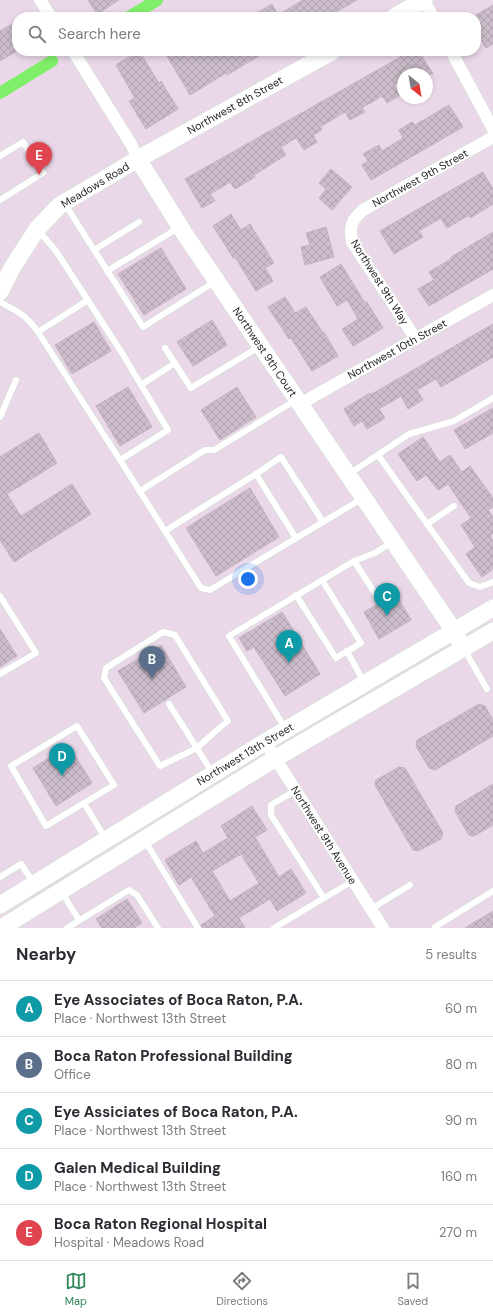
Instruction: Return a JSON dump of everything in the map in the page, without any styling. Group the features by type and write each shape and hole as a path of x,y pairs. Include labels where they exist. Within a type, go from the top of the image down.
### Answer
{"street":[{"path":"40,0 48,12"},
{"path":"403,12 424,0 430,12"},
{"name":"Northwest 9th Court","path":"76,56 131,144 138,159 180,227 454,631 463,648"},
{"name":"Northwest 8th Street","path":"138,159 324,56"},
{"path":"454,56 493,129"},
{"name":"Northwest 9th Street","path":"352,224 354,218 363,210 493,137"},
{"name":"Meadows Road","path":"0,292 37,229 60,205 138,159"},
{"name":"Northwest 9th Way","path":"352,224 350,230 352,242 416,339"},
{"name":"Northwest 10th Street","path":"299,402 416,339 493,295"},
{"name":"Northwest 13th Street","path":"0,905 265,742 493,608"},
{"name":"Northwest 13th Street","path":"1,928 276,758 493,631"},
{"name":"Northwest 9th Avenue","path":"265,742 383,928"}],"lane":[{"path":"0,156 23,142 43,173 0,200"},
{"path":"64,203 143,327 216,280"},
{"path":"94,250 140,222"},
{"path":"108,271 180,227"},
{"path":"37,229 56,251 88,300 168,430 120,460"},
{"path":"38,332 88,300"},
{"path":"0,302 27,317 38,332 201,588 210,590 364,498"},
{"path":"165,348 192,388 261,346"},
{"path":"141,385 175,364"},
{"path":"0,417 16,380"},
{"path":"348,475 409,434 454,421 493,398"},
{"path":"140,491 205,450 214,450 299,402"},
{"path":"378,455 468,583 480,587 493,582"},
{"path":"165,531 281,457 323,522"},
{"path":"256,474 296,538"},
{"path":"427,524 454,506"},
{"path":"286,730 229,636 354,561 375,553 393,541"},
{"path":"354,561 378,598"},
{"path":"296,595 336,658 360,643 322,580"},
{"path":"0,596 36,653 0,674"},
{"path":"163,632 175,635 228,721 197,748 160,766 104,678 106,668 163,632"},
{"path":"463,648 487,689"},
{"path":"347,651 365,683"},
{"path":"169,704 213,774"},
{"path":"77,726 114,785 84,803 46,826 11,766 77,726"},
{"path":"296,790 271,805 271,814 324,898"},
{"path":"84,803 106,840"},
{"path":"144,840 198,928"},
{"path":"0,877 21,864 34,884"},
{"path":"274,928 353,881"},
{"path":"371,909 410,885"},
{"path":"66,928 129,890 137,895 158,928"},
{"path":"61,891 79,920"},
{"path":"434,928 493,891"}],"building":[{"path":"88,0 119,0 100,12 96,12"},
{"path":"303,0 357,0 336,12 283,12"},
{"path":"272,4 276,12 258,12"},
{"path":"493,5 493,44 486,48 481,40 481,12"},
{"path":"12,24 12,54 0,61 0,31"},
{"path":"131,56 142,56 159,83 161,81 178,109 146,129 129,101 135,98 116,65"},
{"path":"167,56 259,56 227,75 226,73 190,95"},
{"path":"402,56 422,56 429,68 397,68 397,83 394,85 397,90 397,97 387,103 382,96 362,108 365,112 350,120 345,112 320,127 322,130 313,135 317,142 304,150 296,138 281,147 286,155 235,189 230,182 210,194 215,201 202,208 185,179"},
{"path":"449,105 463,127 371,180 362,165 368,161 363,154 379,145 382,151 403,138 399,130 412,122 415,125"},
{"path":"331,169 352,187 332,210 319,198 326,189 319,183"},
{"path":"483,172 493,189 493,204 470,218 469,215 447,228 441,218 419,231 423,237 394,254 380,231"},
{"path":"231,214 241,230 250,224 274,263 265,268 273,281 256,291 235,257 233,258 213,226"},
{"path":"326,227 334,257 305,265 301,247 310,245 306,233"},
{"path":"493,232 493,269 429,306 418,289 434,280 429,272"},
{"path":"161,248 186,289 144,315 118,274"},
{"path":"341,264 365,303 367,302 383,328 353,346 342,329 358,319 347,300 337,306 320,277"},
{"path":"285,297 295,313 306,307 323,333 324,332 338,356 312,371 291,338 289,339 268,307"},
{"path":"212,320 227,345 193,366 177,342"},
{"path":"94,322 111,351 72,374 55,345"},
{"path":"493,324 493,357 441,387 436,379 417,390 423,400 408,409 401,396 379,409 385,418 367,429 362,421 354,426 344,409"},
{"path":"128,387 152,427 120,446 96,406"},
{"path":"237,387 256,417 220,440 201,410"},
{"path":"493,408 493,433 465,449 454,430"},
{"path":"39,433 57,463 7,494 21,516 72,484 91,514 14,562 0,540 0,457"},
{"path":"423,437 440,462 450,455 462,472 470,466 493,498 493,507 488,510 493,517 493,533 490,536 493,541 493,569 482,577 466,554 475,547 461,525 471,518 448,484 438,490 426,475 417,481 398,454"},
{"path":"250,488 279,537 216,576 186,528"},
{"path":"396,594 411,620 379,639 364,612"},
{"path":"282,612 320,674 285,696 254,647 247,651 239,638"},
{"path":"0,629 17,656 0,667"},
{"path":"161,645 186,687 144,713 118,671"},
{"path":"479,704 485,706 493,720 493,736 435,770 429,768 416,746 417,740"},
{"path":"69,746 92,783 56,806 33,768"},
{"path":"399,767 405,768 443,833 441,839 418,851 413,850 375,783 376,780"},
{"path":"493,784 493,825 474,836 471,836 468,834 455,811 456,806"},
{"path":"252,806 267,830 255,837 279,877 291,869 306,893 277,911 270,899 239,918 245,928 202,928 201,925 215,916 191,877 179,885 165,860 196,841 203,853 228,838 221,826","holes":["241,854 259,883 230,901 212,871"]},
{"path":"127,899 142,923 134,928 102,928 96,919"},
{"path":"493,911 493,928 465,928"}],"waterway":[{"path":"137,12 157,0"},
{"path":"0,93 52,61"}],"place":[{"name":"Boca Raton Regional Hospital","path":"39,175"},
{"name":"Eye Assiciates of Boca Raton, P.A.","path":"387,616"},
{"name":"Eye Associates of Boca Raton, P.A.","path":"289,663"},
{"name":"Boca Raton Professional Building","path":"152,679"},
{"name":"Galen Medical Building","path":"62,776"}]}
